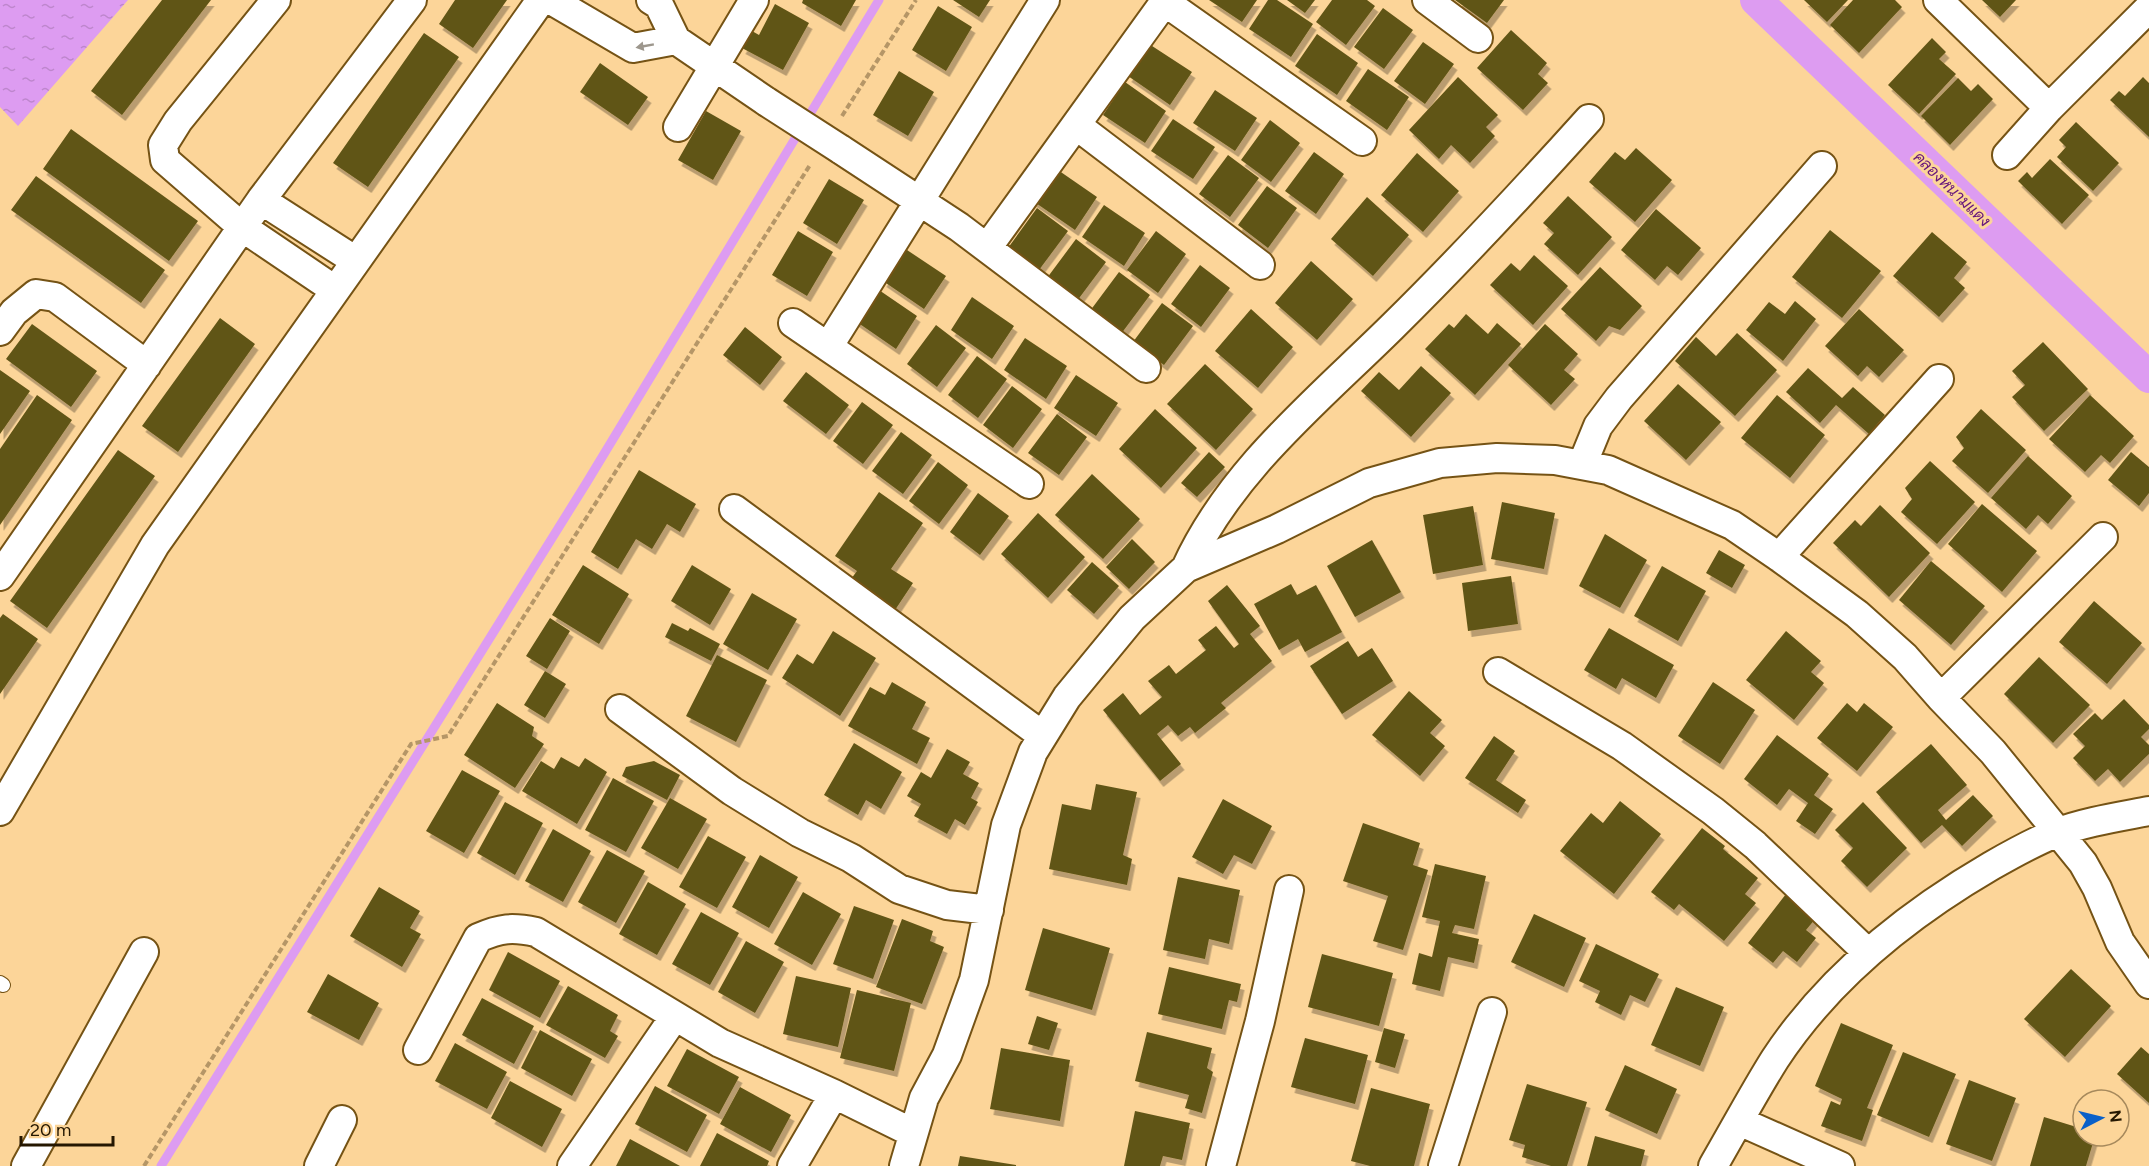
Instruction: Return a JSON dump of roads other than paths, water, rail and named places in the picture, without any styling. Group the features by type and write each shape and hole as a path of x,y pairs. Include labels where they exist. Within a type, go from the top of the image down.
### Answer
{"street":[{"path":"276,0 178,121 163,145 165,160 242,227 335,290"},
{"path":"0,576 261,200 412,0"},
{"path":"0,811 155,544 541,0"},
{"path":"551,0 633,48 676,40"},
{"path":"651,0 659,5 676,40 767,102 839,136 918,200 987,248 1146,368"},
{"path":"678,127 754,0"},
{"path":"828,347 1045,0"},
{"path":"1428,0 1478,38"},
{"path":"1938,0 2049,108"},
{"path":"987,248 1165,1 1362,141"},
{"path":"2007,155 2049,108 2149,8"},
{"path":"1186,568 1211,520 1256,461 1506,212 1589,119"},
{"path":"1076,125 1260,265"},
{"path":"1582,465 1598,426 1619,398 1822,166"},
{"path":"261,200 356,261"},
{"path":"0,331 14,312 36,294 55,297 147,365"},
{"path":"793,324 1029,484"},
{"path":"1779,556 1939,379"},
{"path":"904,1166 924,1098 947,1055 974,980 1006,825 1033,752 1067,697 1131,618 1186,568 1277,529 1369,483 1440,463 1497,458 1556,460 1608,470 1732,525 1779,556 1857,614 1905,657 1993,752 2083,863 2097,888 2120,942 2149,984"},
{"path":"734,509 1043,736"},
{"path":"1941,698 2103,537"},
{"path":"1498,672 1622,746 1713,811 1755,845 1868,953"},
{"path":"620,709 732,790 800,833 851,858 899,889 947,905 989,910"},
{"path":"1713,1166 1776,1058 1824,997 1888,936 1954,888 2025,847 2057,833 2105,819 2149,811"},
{"path":"1221,1166 1260,1021 1290,890"},
{"path":"418,1050 478,938 498,930 515,928 536,932 720,1043 834,1094 913,1133"},
{"path":"26,1166 144,952"},
{"path":"1443,1166 1492,1012"},
{"path":"572,1166 675,1016"},
{"path":"792,1166 834,1094"},
{"path":"319,1166 342,1120"},
{"path":"1739,1121 1840,1166"}],"water":[{"path":"0,0 128,0 18,126 0,107"}],"waterway":[{"path":"161,1166 587,482 879,0"},
{"name":"คลองหนามแดง","path":"1756,0 2149,377"}]}
